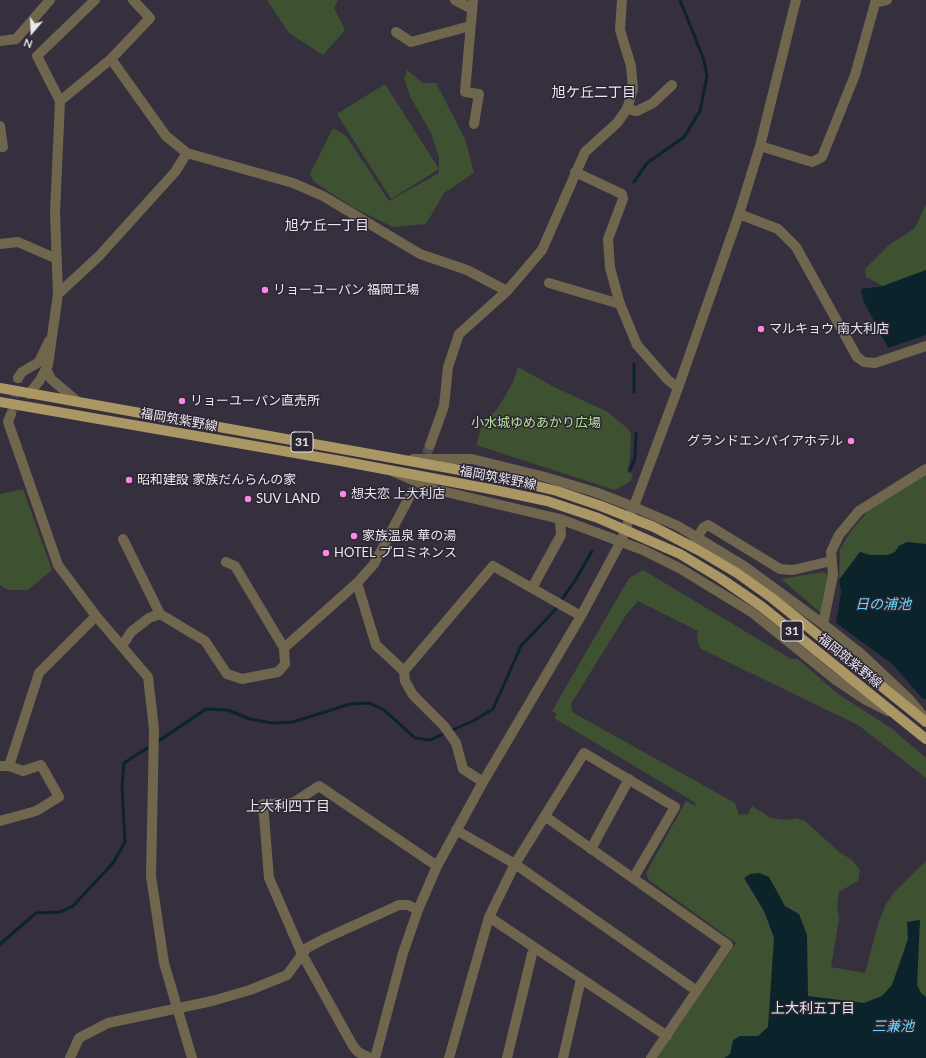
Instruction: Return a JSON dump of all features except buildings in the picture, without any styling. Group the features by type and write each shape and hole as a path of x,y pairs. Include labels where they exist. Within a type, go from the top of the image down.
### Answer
{"main road":[{"name":"福岡筑紫野線","path":"0,388 499,477 557,491 601,506 654,527 700,551 772,598 926,720"},
{"name":"福岡筑紫野線","path":"0,402 389,470 547,501 598,518 647,538 680,554 761,606 926,739"}],"street":[{"path":"0,41 16,39 50,0"},
{"path":"29,394 47,371 55,328 58,294 55,213 60,101 37,56 95,0"},
{"path":"60,101 111,59 150,18 133,0"},
{"path":"455,0 473,5 465,92 479,94 474,124"},
{"path":"430,445 444,406 448,367 455,342 459,334 507,290 542,250 585,152 617,123 627,109 634,89 631,66 620,30 622,0"},
{"path":"374,1058 404,952 418,910 436,866 483,782 581,616 621,541 678,388 739,214 760,146 796,0"},
{"path":"760,146 812,162 822,157 855,75 876,2 887,0"},
{"path":"396,32 411,42 470,26"},
{"path":"111,59 166,136 187,153 293,183 323,196 420,254 467,270 507,290"},
{"path":"627,109 638,111 653,103 672,84"},
{"path":"0,126 3,146 0,147"},
{"path":"58,294 99,256 175,172 187,153"},
{"path":"575,172 622,194 623,199 608,239 610,268 620,304 637,345 667,379 678,388"},
{"path":"739,214 778,229 796,246 857,357 875,363 926,346"},
{"path":"0,244 18,242 57,259"},
{"path":"549,283 620,304"},
{"path":"18,378 22,372 39,362 55,328"},
{"path":"47,371 51,379 78,402"},
{"path":"6,418 58,565 96,616 148,677 154,729 151,876 164,963 192,1058"},
{"path":"395,459 472,459 545,477 634,507 744,566 860,653 909,699 926,720"},
{"path":"823,624 833,575 831,552 839,535 859,511 926,468"},
{"path":"389,470 433,489 560,519 621,541 682,567 752,612 836,680 866,700 897,716"},
{"path":"284,648 357,583 374,564 412,492"},
{"path":"532,588 561,535 560,519"},
{"path":"696,539 705,526 710,526 780,569 787,570 831,561"},
{"path":"123,539 160,614 205,641 227,674 242,679 278,672 285,664 284,648 234,566 226,562"},
{"path":"404,671 494,566 581,616"},
{"path":"357,583 376,645 404,671 405,681 413,695 444,726 456,743 463,769 483,782"},
{"path":"122,646 131,632 149,618 160,614"},
{"path":"0,821 36,811 59,797 41,765 23,771 4,766 39,673 96,616"},
{"path":"449,1058 489,917 515,864 546,817 584,753 675,807 634,877"},
{"path":"591,848 629,779"},
{"path":"370,1058 358,1052 353,1046 302,954 269,878 263,804 293,803 319,786 436,866"},
{"path":"546,817 728,944 651,1058"},
{"path":"456,830 515,864 697,991"},
{"path":"70,1058 78,1038 102,1026 129,1018 178,1009 250,990 287,975 307,948 324,939 399,905 408,905 418,910"},
{"path":"489,917 667,1036"},
{"path":"507,1058 532,954 535,949"},
{"path":"563,1058 582,979"}],"green space":[{"path":"267,0 338,0 334,8 345,30 323,55 289,33"},
{"path":"407,70 423,83 436,83 465,139 474,173 444,193 426,224 393,227 354,208 314,182 310,174 333,128 346,136 389,201 439,173 439,157 431,133 411,98 404,79"},
{"path":"385,84 439,169 391,199 337,114"},
{"path":"926,204 926,270 883,286 866,277 865,269 889,245 915,228"},
{"name":"小水城ゆめあかり広場","path":"518,367 554,387 606,411 626,427 631,433 630,459 627,472 633,474 630,482 615,490 476,445 482,425 498,408 513,382"},
{"path":"926,473 926,544 907,542 899,546 895,552 888,555 870,555 860,552 839,580 840,549 851,531 866,513"},
{"path":"23,489 52,570 28,590 8,590 0,585 0,494"},
{"path":"643,570 791,659 798,659 838,694 891,728 926,758 926,778 858,725 701,649 697,639 698,631 638,601 626,615 571,704 572,712 735,803 739,815 748,814 752,806 771,818 787,820 796,818 805,821 838,851 852,860 860,870 858,881 839,892 837,905 839,919 831,967 865,973 879,921 886,904 896,890 926,861 926,1058 657,1058 736,943 649,880 646,873 686,801 697,807 694,802 554,718 557,714 552,711 629,578"},
{"path":"823,572 829,574 821,613 781,579"}],"water":[{"path":"926,270 926,335 888,348 863,300 861,289 883,286"},
{"name":"日の浦池","path":"907,542 926,544 926,699 923,699 892,664 836,623 841,592 839,580 860,552 870,555 888,555 895,552 899,546"},
{"name":"三兼池","path":"759,873 769,877 785,906 799,914 807,935 808,996 864,1003 882,996 892,985 908,939 907,922 920,920 917,985 921,993 926,997 926,1058 724,1058 730,1054 733,1040 740,1036 758,1036 768,1027 774,938 764,911 744,878 750,874"}],"waterway":[{"path":"634,182 647,163 684,137 700,111 707,76 704,60 680,0"},
{"path":"634,364 634,392"},
{"path":"630,470 635,458 636,433"},
{"path":"157,742 206,709 228,710 250,719 272,723 293,722 350,704 369,703 384,710 415,738 430,740 473,721 493,709 521,646 554,611 576,579 592,551"},
{"path":"0,944 36,913 60,912 73,906 113,863 125,842 122,786 124,763 152,745"}],"tunnel":[{"path":"12,412 18,378"},
{"path":"416,482 430,445"}],"place":[{"name":"リョーユーパン 福岡工場","path":"265,290"},
{"name":"マルキョウ 南大利店","path":"761,329"},
{"name":"リョーユーパン直売所","path":"182,401"},
{"name":"グランドエンパイアホテル","path":"851,441"},
{"name":"昭和建設 家族だんらんの家","path":"129,480"},
{"name":"想夫恋 上大利店","path":"343,494"},
{"name":"SUV LAND","path":"248,499"},
{"name":"家族温泉 華の湯","path":"354,536"},
{"name":"HOTEL プロミネンス","path":"326,553"}],"district":[{"name":"旭ケ丘二丁目","path":"594,92"},
{"name":"旭ケ丘一丁目","path":"327,225"},
{"name":"上大利四丁目","path":"288,806"},
{"name":"上大利五丁目","path":"813,1008"}]}
